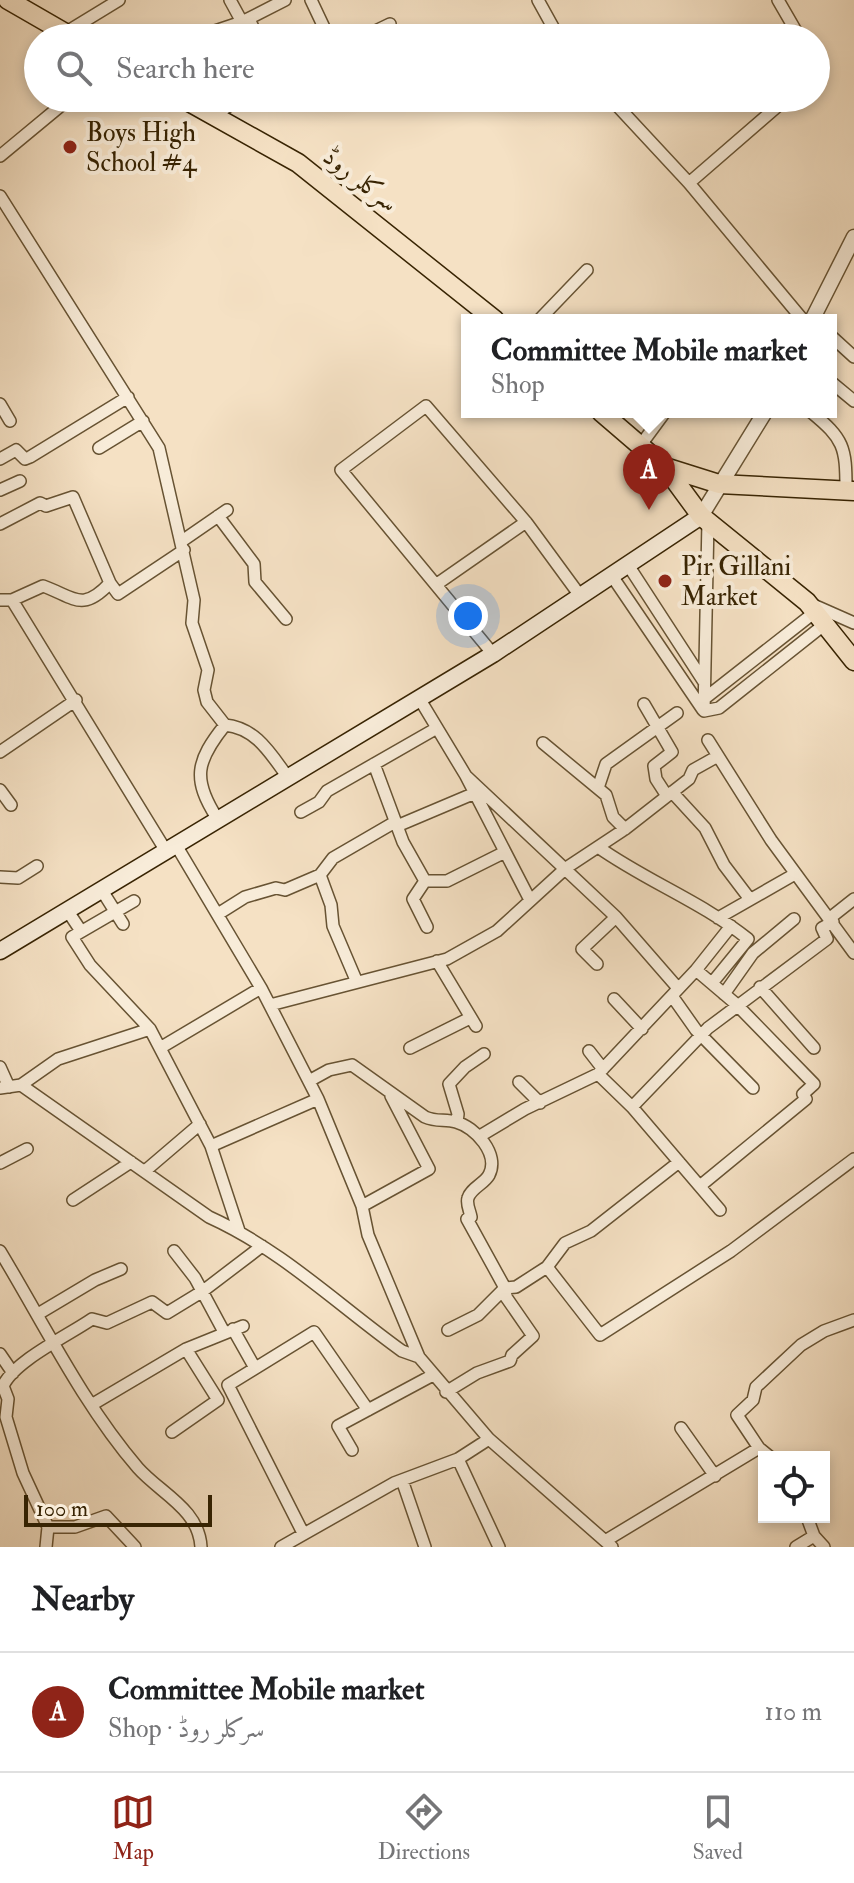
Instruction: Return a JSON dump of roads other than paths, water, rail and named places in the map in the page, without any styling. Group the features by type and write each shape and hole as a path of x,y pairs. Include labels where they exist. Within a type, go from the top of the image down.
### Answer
{"main road":[{"path":"8,0 49,24"},
{"name":"سرکلر روڈ","path":"208,112 298,163 487,314"},
{"path":"608,418 665,467 704,518 815,613 854,661"},
{"path":"665,467 719,484 850,490"},
{"path":"0,951 493,654 704,518"}],"street":[{"path":"86,24 119,0"},
{"path":"230,0 248,24"},
{"path":"234,24 285,0"},
{"path":"311,0 322,24"},
{"path":"538,0 551,24"},
{"path":"778,0 792,24"},
{"path":"0,156 53,112"},
{"path":"213,115 218,112"},
{"path":"623,112 805,314"},
{"path":"689,183 766,112"},
{"path":"0,196 159,448 194,600 192,623 208,670 204,690 207,702 225,725 241,726 262,742 287,776"},
{"path":"813,314 852,246"},
{"path":"545,314 587,270"},
{"path":"837,341 854,357"},
{"path":"837,387 854,401"},
{"path":"0,459 16,450 25,459 30,457 128,397"},
{"path":"0,404 10,421"},
{"path":"493,654 341,470 426,406 526,522 581,597"},
{"path":"640,446 661,418"},
{"path":"704,705 704,518 719,484 761,418"},
{"path":"818,418 837,433 846,453 850,490"},
{"path":"99,448 143,421"},
{"path":"0,490 20,481"},
{"path":"0,524 40,503 46,506 73,497 110,583 118,594 222,513 254,564 255,582 286,619"},
{"path":"437,584 526,522"},
{"path":"628,565 704,683"},
{"path":"612,576 704,705"},
{"path":"110,583 98,596 82,601 67,599 43,586 6,600 218,914 261,988 318,1099 362,1206 368,1235 419,1357 489,1439 608,1544 759,1448"},
{"path":"704,705 815,613 854,623"},
{"path":"419,698 466,776 530,900"},
{"path":"0,752 76,700"},
{"path":"644,704 672,752 654,766 656,779 705,828 724,865 749,898"},
{"path":"598,788 606,764 677,713"},
{"path":"217,818 202,795 198,776 211,742 225,725"},
{"path":"301,812 319,802 327,791 437,728"},
{"path":"708,740 795,874 854,953"},
{"path":"543,743 606,795 613,817 625,829"},
{"path":"270,1005 437,961 497,931 525,909 530,900 566,868 625,829 689,779 693,770 718,756"},
{"path":"374,764 396,824 425,881"},
{"path":"466,776 616,917 674,992 703,1037 753,1088"},
{"path":"0,790 11,805"},
{"path":"218,914 245,897 276,888 285,890 320,875 333,858 396,824 475,793"},
{"path":"598,847 634,873 668,887 748,939 712,983"},
{"path":"425,881 447,881 505,852"},
{"path":"0,877 18,878 37,866"},
{"path":"718,918 795,874"},
{"path":"320,875 331,905 333,926 356,980"},
{"path":"425,881 413,899 427,927"},
{"path":"101,889 123,924"},
{"path":"632,1107 736,1004 827,939 822,928 854,899"},
{"path":"134,901 72,937 90,965 150,1029 211,1146 239,1231"},
{"path":"67,910 81,931"},
{"path":"597,964 582,949 616,917"},
{"path":"724,994 753,953 794,919"},
{"path":"480,1136 601,1071 696,970 731,926"},
{"path":"410,1048 473,1022 437,961"},
{"path":"696,970 736,1004 814,1084 803,1094 806,1099 700,1186"},
{"path":"760,987 814,1048"},
{"path":"160,1048 261,988"},
{"path":"614,999 642,1029"},
{"path":"10,1087 58,1059 150,1029"},
{"path":"589,1051 601,1071 720,1210"},
{"path":"457,1122 458,1114 449,1084 465,1067 484,1054"},
{"path":"309,1081 329,1070 352,1065 390,1095 435,1122 457,1122 480,1136 492,1162 489,1175 469,1195 467,1202 471,1217 467,1219 505,1288 506,1297 533,1336 512,1355 510,1361 477,1373 446,1392"},
{"path":"0,1067 10,1087 145,1171 209,1217 262,1246 317,1283 402,1351 419,1357"},
{"path":"519,1082 540,1103"},
{"path":"362,1206 429,1169 390,1095"},
{"path":"211,1146 318,1099"},
{"path":"145,1171 200,1124"},
{"path":"0,1163 27,1149"},
{"path":"547,1267 600,1335 731,1251 854,1159"},
{"path":"73,1200 131,1162"},
{"path":"448,1330 478,1315 505,1288 516,1287 547,1267 565,1243 591,1231 679,1162"},
{"path":"46,1547 48,1527 23,1473 3,1407 8,1399 3,1386 24,1362 92,1319 107,1323 152,1302 167,1313 203,1291 262,1246"},
{"path":"0,1251 93,1404 141,1471 183,1506 201,1547"},
{"path":"174,1251 233,1329 255,1368"},
{"path":"38,1314 95,1280 121,1269"},
{"path":"763,1451 737,1415 753,1400 756,1387 801,1345 824,1331 854,1320"},
{"path":"93,1404 186,1349 233,1329"},
{"path":"301,1539 228,1385 314,1332 368,1410"},
{"path":"172,1432 218,1400 186,1349"},
{"path":"0,1354 13,1373"},
{"path":"352,1450 338,1426 433,1375"},
{"path":"681,1428 715,1476"},
{"path":"281,1547 301,1539 402,1480 458,1459 489,1439"},
{"path":"458,1459 499,1547"},
{"path":"402,1480 425,1547"},
{"path":"48,1527 75,1527 106,1516 135,1547"},
{"path":"809,1523 814,1536 824,1547"},
{"path":"796,1547 814,1536"}],"place":[{"name":"Boys High School #4","path":"70,147"},
{"name":"Committee Mobile market","path":"649,510"},
{"name":"Pir Gillani Market","path":"665,581"}]}
